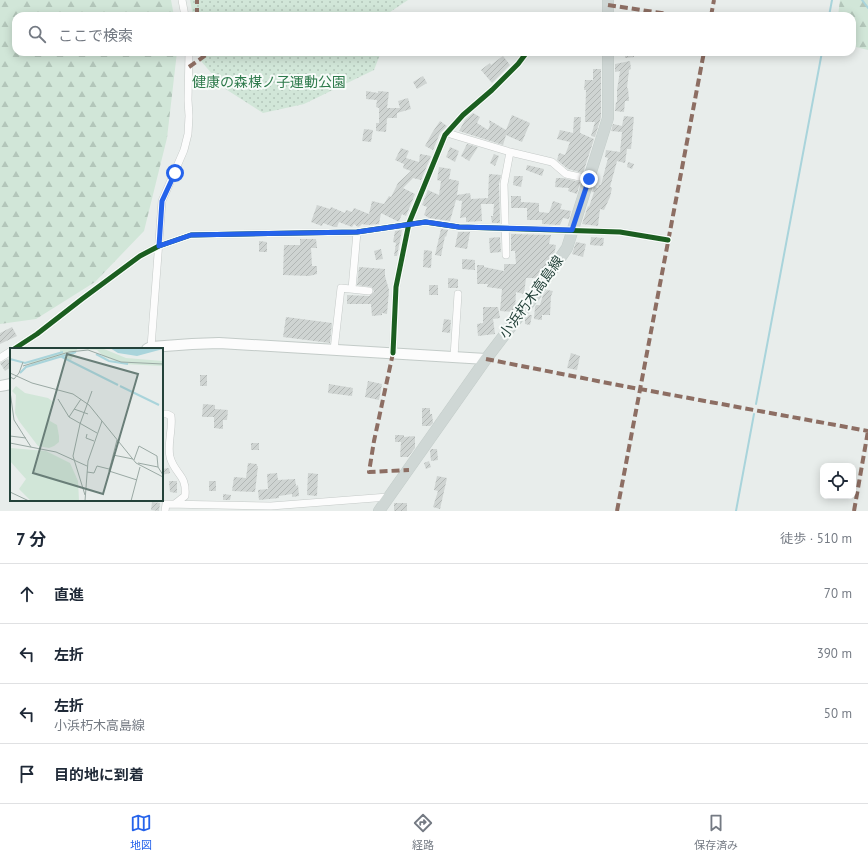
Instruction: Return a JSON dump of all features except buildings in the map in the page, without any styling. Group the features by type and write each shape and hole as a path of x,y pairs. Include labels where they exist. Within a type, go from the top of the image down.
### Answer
{"main road":[{"path":"608,0 608,12"},
{"name":"小浜朽木高島線","path":"379,511 486,359 535,295 567,248 608,118 608,56"},
{"path":"149,348 219,343 486,359"},
{"path":"0,386 10,384"}],"street":[{"path":"182,0 184,12"},
{"path":"149,348 162,201 184,150 188,134 189,56"},
{"path":"393,353 396,287 409,223 433,163 447,133 463,115 492,90 518,64 524,56"},
{"path":"447,133 510,152 552,162 566,174 589,179"},
{"path":"506,255 504,184 510,152"},
{"path":"15,348 37,334 82,298 140,256 159,246 191,235 357,232 409,223 426,222 459,227 620,232 668,240"},
{"path":"352,289 357,232"},
{"path":"334,350 340,288 369,291"},
{"path":"454,357 458,294"},
{"path":"0,358 10,351"},
{"path":"163,414 171,416 172,422 169,438 170,455 173,466 183,476 186,487 185,496 176,503"},
{"path":"165,511 166,504 176,503 278,508 388,497"}],"green space":[{"path":"0,0 171,0 173,12 12,12 12,56 177,56 167,138 144,231 95,282 36,319 0,324"},
{"path":"190,0 408,0 390,12 192,12"},
{"path":"840,0 868,0 868,50 856,47 856,12 838,12"},
{"name":"健康の森楳ノ子運動公園","path":"200,56 379,56 374,70 304,104 263,113 224,88 201,61"}],"waterway":[{"path":"830,12 832,0"},
{"path":"862,0 868,8"},
{"path":"756,404 821,56"},
{"path":"736,511 754,414"}],"marked path":[{"path":"197,0 197,12"},
{"path":"712,12 714,0"},
{"path":"608,5 654,12"},
{"path":"189,67 205,56"},
{"path":"617,511 703,56"},
{"path":"393,353 374,441 369,472 409,470"},
{"path":"486,359 868,431"},
{"path":"854,511 868,431"}],"cycle path":[{"path":"393,353 396,287 409,223 445,135 463,115 492,90 524,56"},
{"path":"16,348 37,334 140,256 159,246 191,235 357,232 425,222 459,227 620,232 668,240"}],"route":[{"path":"175,173 162,201 159,246 191,235 357,232 409,223 426,222 459,227 572,230 589,179"}]}
